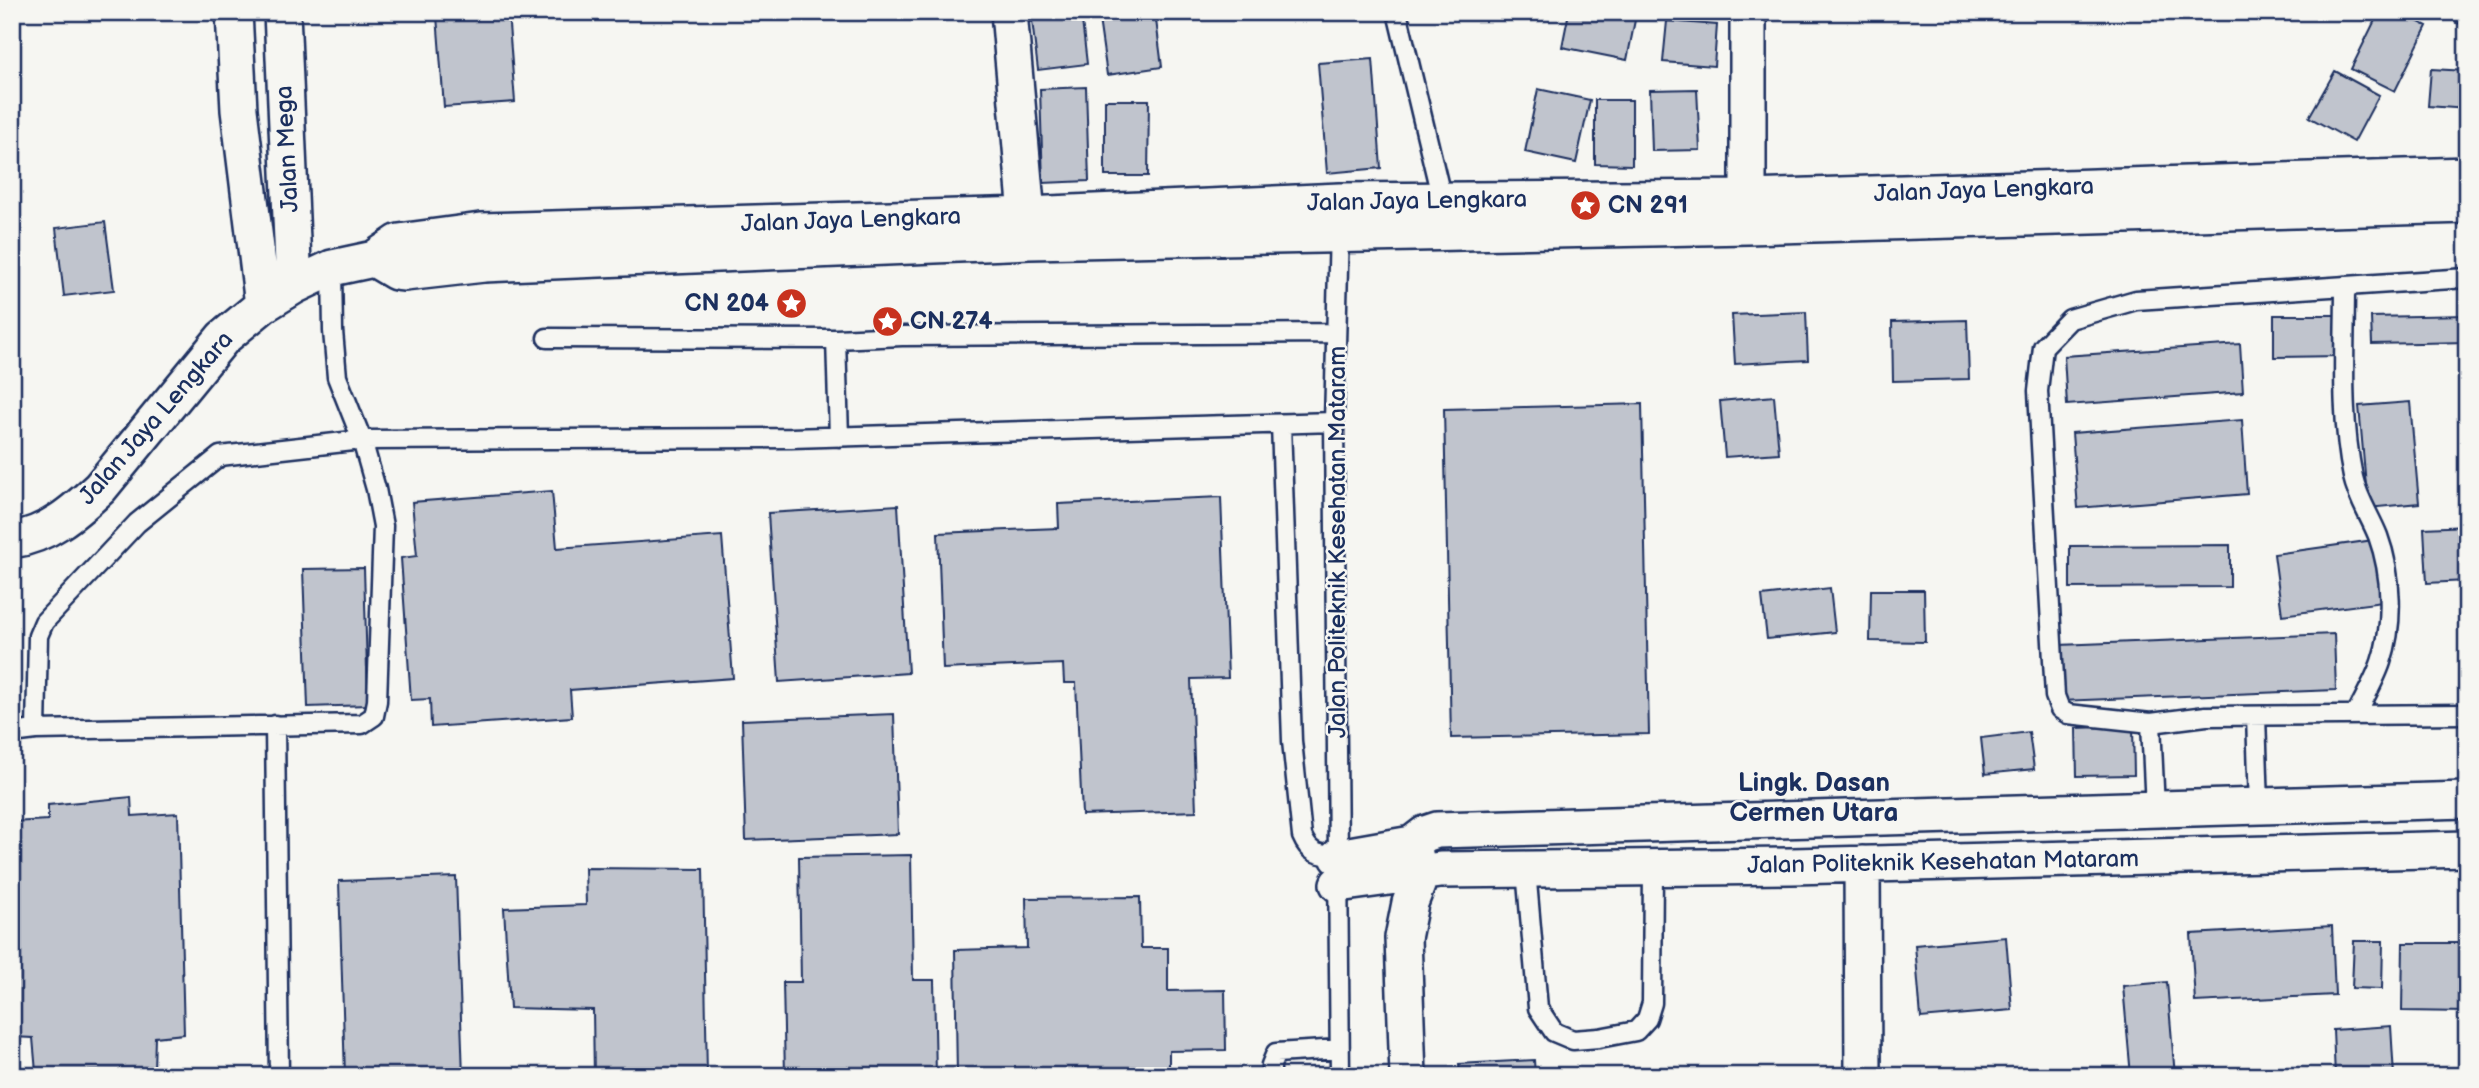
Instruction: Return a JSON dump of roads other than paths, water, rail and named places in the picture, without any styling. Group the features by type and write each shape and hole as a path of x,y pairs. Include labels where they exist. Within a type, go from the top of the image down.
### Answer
{"street":[{"path":"234,12 239,110 263,306"},
{"name":"Jalan Mega","path":"282,12 284,107 294,286"},
{"path":"1009,12 1028,228"},
{"path":"1748,12 1748,212"},
{"path":"239,110 284,107"},
{"name":"Jalan Jaya Lengkara","path":"1339,217 1442,200 1748,212 2467,175"},
{"name":"Jalan Jaya Lengkara","path":"12,540 29,538 55,525 100,488 223,338 263,306 294,286 332,268 374,259 396,272 405,273 498,263 1028,228 1339,217 2467,205"},
{"path":"1408,1076 1404,938 1409,903 1417,885 1415,858 1425,834 1437,830 2467,800"},
{"path":"2310,804 2312,852"},
{"path":"1790,818 1792,866"},
{"name":"Jalan Politeknik Kesehatan Mataram","path":"1415,858 1440,870 1526,870 2467,849"},
{"path":"1338,871 1415,858"},
{"path":"1862,864 1863,1076"}],"lane":[{"path":"1397,12 1442,200"},
{"name":"Jalan Politeknik Kesehatan Mataram","path":"1339,217 1334,422 1340,1076"},
{"path":"12,733 36,730 362,724 374,716 377,701 383,526 362,440 337,377 332,268"},
{"path":"2467,278 2136,300 2070,319 2043,347 2038,391 2055,696 2060,709 2068,714 2151,723 2206,716 2467,713"},
{"path":"2345,286 2346,423 2353,478 2361,504 2377,536 2387,572 2389,627 2381,662 2356,715"},
{"path":"547,338 836,339 902,336 1336,333"},
{"path":"836,339 839,437"},
{"path":"36,730 38,636 44,622 137,523 220,456 362,440 839,437 1334,422"},
{"path":"1281,424 1292,741 1302,836 1306,847 1338,871"},
{"path":"2256,716 2259,806"},
{"path":"2151,723 2155,808"},
{"path":"275,725 279,1076"},
{"path":"1526,870 1538,1008 1554,1032 1573,1040 1636,1031 1647,1019 1652,1003 1653,868"},
{"path":"1272,1076 1271,1065 1276,1053 1340,1049"}],"place":[{"name":"CN 291","path":"1585,205"},
{"name":"CN 204","path":"792,303"},
{"name":"CN 274","path":"887,321"}],"district":[{"name":"Lingk. Dasan Cermen Utara","path":"1814,798"}]}
